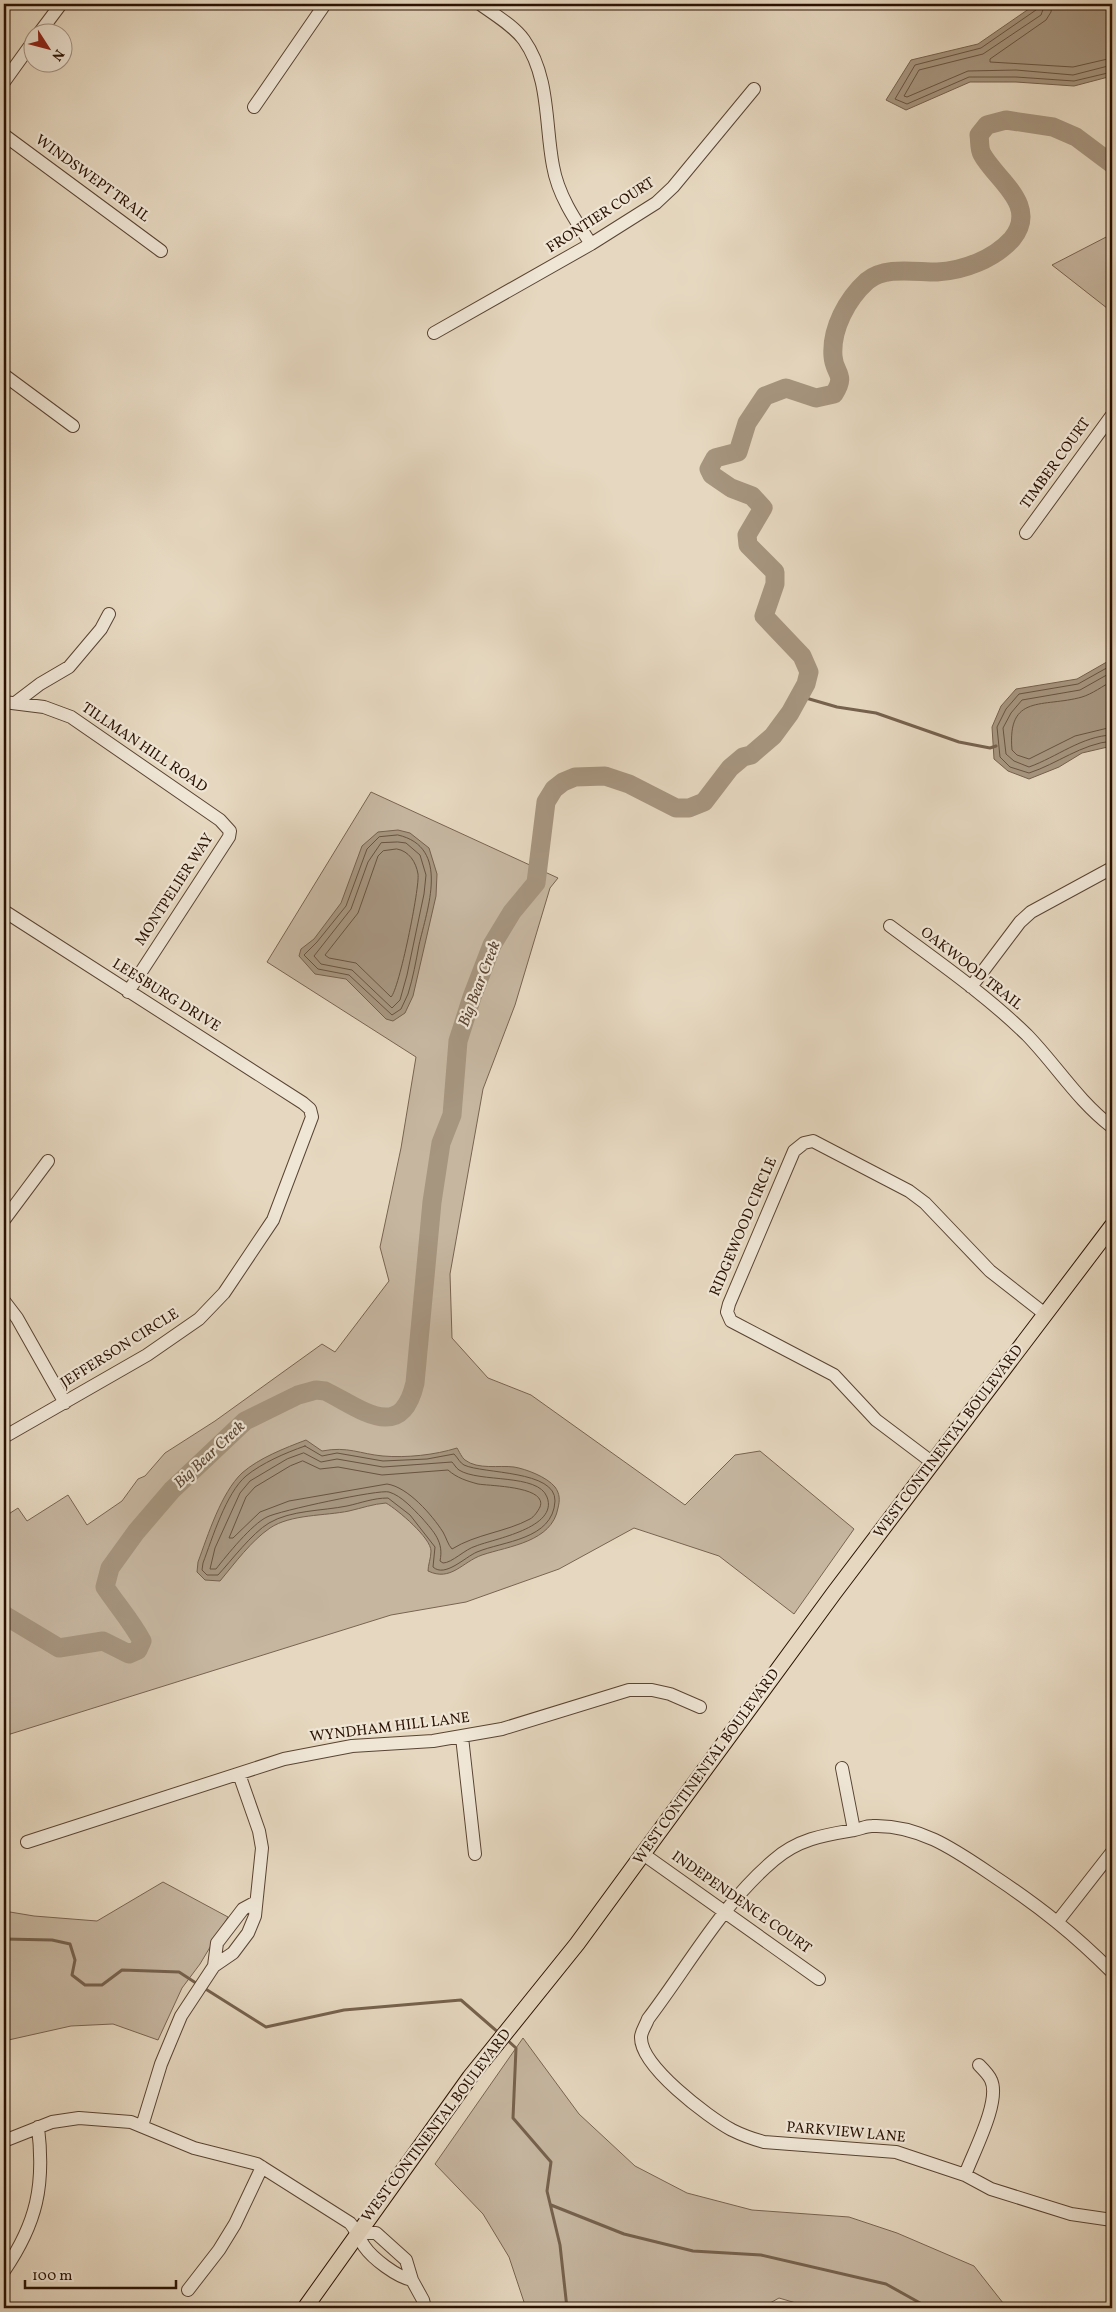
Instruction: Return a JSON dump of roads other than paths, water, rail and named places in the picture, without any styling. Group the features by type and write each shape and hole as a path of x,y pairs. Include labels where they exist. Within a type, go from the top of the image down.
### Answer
{"main road":[{"name":"WEST CONTINENTAL BOULEVARD","path":"305,2308 477,2068 577,1944 933,1463 1112,1226"}],"street":[{"path":"48,22 61,4"},
{"path":"254,107 324,4"},
{"path":"480,4 517,32 530,51 546,104 556,179 563,198 591,244"},
{"path":"4,82 22,57"},
{"name":"FRONTIER COURT","path":"434,333 591,244 656,203 673,187 754,89"},
{"name":"WINDSWEPT TRAIL","path":"4,135 161,250"},
{"path":"5,380 73,426"},
{"name":"TIMBER COURT","path":"1026,533 1111,418"},
{"path":"9,703 69,666 101,629 109,614"},
{"name":"TILLMAN HILL ROAD","path":"9,703 44,707 71,717 220,820 230,831"},
{"name":"MONTPELIER WAY","path":"128,992 229,837 230,831"},
{"path":"972,987 1020,922 1031,912 1112,868"},
{"name":"LEESBURG DRIVE","path":"4,911 304,1103 310,1109"},
{"name":"OAKWOOD TRAIL","path":"890,926 997,1006 1029,1038 1063,1080 1098,1116 1112,1127"},
{"name":"JEFFERSON CIRCLE","path":"4,1438 147,1355 199,1319 224,1293 273,1220 312,1118 310,1109"},
{"name":"RIDGEWOOD CIRCLE","path":"933,1463 876,1420 834,1375 731,1321 728,1316 728,1304 794,1151 804,1142 813,1140 898,1183 925,1203 990,1271 1045,1314"},
{"path":"4,1220 48,1161"},
{"path":"4,1301 17,1318 65,1403"},
{"name":"WYNDHAM HILL LANE","path":"28,1842 239,1774 318,1751 352,1746 462,1737 502,1729 629,1690 652,1690 670,1694 700,1707"},
{"path":"462,1737 475,1854"},
{"path":"842,1768 854,1830"},
{"path":"142,2126 161,2064 175,2028 192,1998 214,1966 233,1953 248,1933 255,1916 262,1848 259,1831 239,1774"},
{"path":"724,1912 775,1859 794,1845 816,1836 870,1826 886,1826 932,1838 952,1848 1058,1921 1112,1972"},
{"path":"1058,1921 1112,1852"},
{"name":"INDEPENDENCE COURT","path":"643,1854 819,1979"},
{"path":"214,1966 217,1943 243,1909 256,1902"},
{"name":"PARKVIEW LANE","path":"724,1912 648,2020 641,2036 642,2045 653,2065 672,2085 711,2117 747,2137 764,2142 896,2152 965,2174 991,2189 1072,2214 1112,2220"},
{"path":"965,2174 990,2110 993,2095 991,2079 979,2065"},
{"path":"4,2141 52,2122 79,2118 122,2121 142,2126 194,2148 262,2167 350,2223 358,2233 364,2247 398,2277 412,2280"},
{"path":"4,2271 21,2246 38,2198 42,2154 38,2127"},
{"path":"188,2290 219,2250 235,2224 262,2167"},
{"path":"358,2233 376,2234 394,2247 406,2260 412,2280 423,2300 425,2308"}],"water":[{"path":"1036,4 1112,4 1112,76 1074,86 1016,82 970,82 906,110 886,100 911,60 978,44"},
{"path":"1112,659 1112,746 1082,753 1059,767 1029,779 1008,771 994,759 992,727 1001,706 1016,689 1077,679"},
{"path":"398,830 410,833 429,848 437,874 436,896 413,996 405,1013 393,1021 386,1019 346,979 315,974 299,956 301,949 314,939 341,903 362,846 378,832"},
{"path":"306,1440 322,1451 339,1449 392,1457 430,1454 457,1448 464,1459 470,1463 482,1466 514,1467 542,1477 557,1490 559,1497 558,1508 554,1519 547,1528 528,1541 482,1555 450,1573 443,1574 428,1571 430,1545 406,1518 386,1503 340,1513 288,1520 278,1523 256,1539 220,1581 205,1580 197,1572 198,1562 221,1503 234,1481 264,1458"}],"waterway":[{"name":"Big Bear Creek","path":"4,1615 59,1648 103,1641 129,1654 138,1650 142,1641 105,1587 110,1568 136,1532 172,1490 245,1421 298,1395 316,1390 325,1391 365,1412 378,1416 390,1417 400,1412 409,1402 415,1383 432,1202 441,1143 452,1115 458,1041 492,945 512,912 536,883 546,802 554,789 563,782 575,777 605,776 629,784 676,808 689,808 704,802 730,768 743,757 751,755 773,736 790,713 806,684 809,672 802,656 764,616 775,584 775,572 748,545 747,535 763,508 752,496 731,488 712,475 709,469 715,458 738,452 747,423 765,396 786,388 816,398 834,394 840,378 833,356 835,335 847,306 867,281 882,273 947,271 978,263 1005,246 1012,239 1019,227 1021,215 1012,193 981,152 979,135 987,125 1006,120 1053,127 1076,137 1112,164"},
{"path":"799,696 837,707 876,713 959,742 990,748 996,746"},
{"path":"4,1939 52,1940 70,1944 75,1960 72,1975 85,1985 102,1985 122,1970 179,1972 199,1985"},
{"path":"204,1988 266,2027 344,2010 461,2000 500,2034"},
{"path":"506,2039 516,2048 513,2118 551,2162 547,2191 560,2245 567,2308"},
{"path":"551,2205 624,2234 693,2251 761,2255 886,2284 929,2308"}]}
